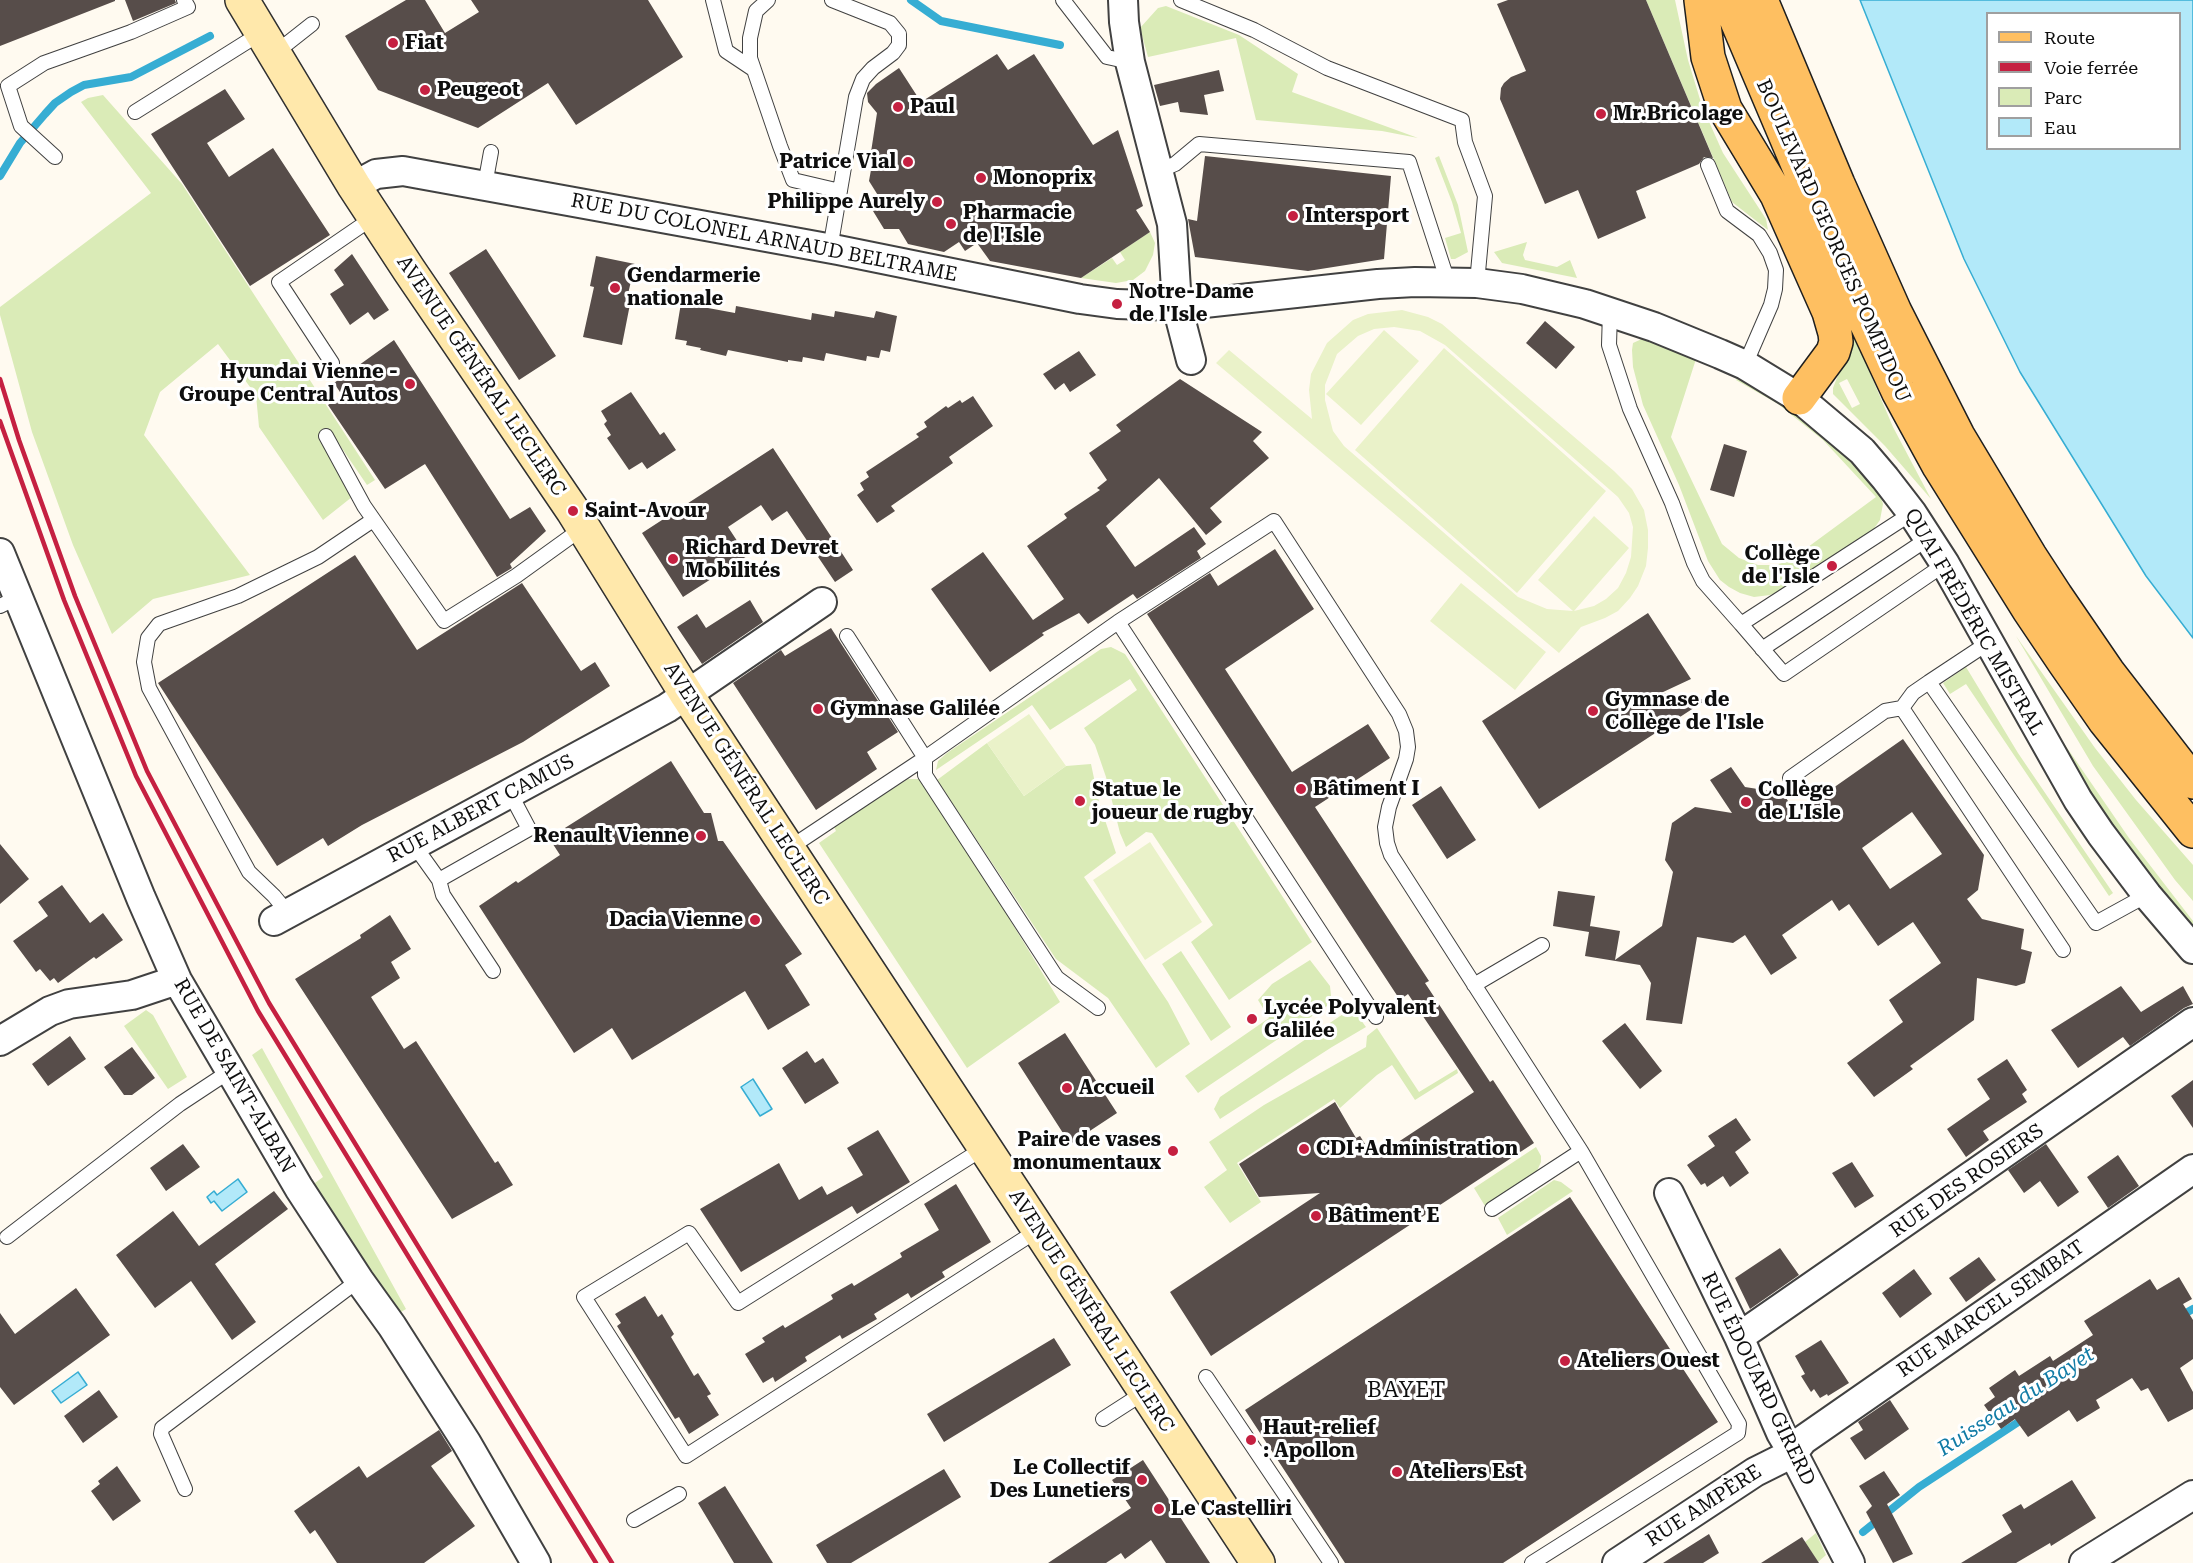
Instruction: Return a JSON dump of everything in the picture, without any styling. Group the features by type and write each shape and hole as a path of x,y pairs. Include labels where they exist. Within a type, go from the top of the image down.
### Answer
{"main road":[{"name":"AVENUE GÉNÉRAL LECLERC","path":"242,0 374,217 584,527 687,695 1255,1562"},
{"path":"1701,0 1708,57 1725,109 1777,195 1829,312 1835,333 1836,342 1833,352 1799,398"},
{"name":"BOULEVARD GEORGES POMPIDOU","path":"1728,0 1855,299 1898,391 1939,466 2029,610 2098,711 2193,831"},
{"name":"BOULEVARD GEORGES POMPIDOU","path":"1761,0 1838,184 1895,312 1958,436 2056,596 2108,672 2193,782"}],"street":[{"path":"1123,0 1130,62 1159,171 1174,241 1177,306 1191,360"},
{"name":"RUE DU COLONEL ARNAUD BELTRAME","path":"354,186 376,174 403,171 830,249 1080,299 1146,306 1177,306"},
{"name":"QUAI FRÉDÉRIC MISTRAL","path":"1177,306 1378,284 1477,283 1540,293 1654,327 1745,365 1799,398 1862,451 1912,513 1945,564 2078,800 2147,895 2193,949"},
{"name":"RUE DE SAINT-ALBAN","path":"0,553 9,601 177,980 298,1188 359,1281 392,1326 466,1442 536,1563"},
{"name":"RUE ALBERT CAMUS","path":"281,917 667,708 822,602"},
{"path":"0,1041 50,1011 69,1004 132,995 177,980"},
{"name":"RUE DES ROSIERS","path":"1739,1337 2193,1022"},
{"name":"RUE MARCEL SEMBAT","path":"1793,1453 1803,1440 2193,1169"},
{"name":"RUE ÉDOUARD GIRERD","path":"1669,1194 1739,1337 1780,1433 1793,1453 1850,1563"},
{"name":"RUE AMPÈRE","path":"1617,1563 1755,1472 1793,1453"},
{"path":"2084,1563 2193,1495"}],"lane":[{"path":"55,157 21,126 8,86 44,63 131,32 186,4 201,0"},
{"path":"713,0 726,51 753,69"},
{"path":"768,0 756,11 750,38 750,58 793,180 840,191"},
{"path":"830,249 856,97 863,79 899,45 899,34 890,23 832,0"},
{"path":"1063,0 1107,57 1130,62"},
{"path":"1181,0 1254,30 1327,68 1462,120 1466,142 1485,196 1477,283"},
{"path":"135,112 268,43 312,24"},
{"path":"1159,171 1175,164 1199,144 1409,162 1448,282"},
{"path":"485,185 491,152"},
{"path":"1708,165 1727,212 1759,235 1770,253 1776,270 1771,305 1745,365"},
{"path":"332,363 279,282 374,217"},
{"path":"1610,312 1609,345 1630,409 1672,503 1694,563 1703,581 1784,674 1945,564"},
{"path":"326,436 373,520 444,621 516,576 584,527"},
{"path":"1741,624 1912,513"},
{"path":"281,917 274,896 249,872 149,688 144,662 147,638 159,624 238,596 318,557 373,520"},
{"path":"788,849 925,758 1118,622 1274,521 1399,714 1406,730 1408,747 1385,827 1391,855 1581,1151 1739,1424 1738,1433 1532,1563"},
{"path":"1762,649 1929,538"},
{"path":"1118,622 1376,1017"},
{"path":"847,636 925,758 925,775 1057,978 1098,1008"},
{"path":"1790,778 1885,711 1902,708 1913,693 1988,643"},
{"path":"1929,682 2096,923 2147,895"},
{"path":"1902,708 2063,950"},
{"path":"439,880 529,829 510,793"},
{"path":"414,845 439,880 442,895 493,970"},
{"path":"1474,985 1542,945"},
{"path":"7,1237 180,1104 230,1071"},
{"path":"984,1148 738,1303 689,1233 584,1297 686,1456 1038,1230"},
{"path":"1492,1209 1581,1151"},
{"path":"185,1489 161,1434 162,1428 359,1281"},
{"path":"1206,1377 1331,1563"},
{"path":"1103,1419 1145,1392"},
{"path":"634,1520 679,1494"}],"green space":[{"path":"1646,0 1675,0 1688,60 1702,106 1723,153 1766,219 1768,230 1732,202"},
{"path":"1166,6 1239,35 1298,74 1292,92 1418,138 1382,131 1256,120 1236,38 1148,57 1140,28 1158,8"},
{"path":"103,95 182,184 375,480 367,485 328,428 319,437 341,472 352,497 323,520 259,427 256,395 218,344 160,392 144,435 250,575 153,599 112,634 73,545 32,432 0,315 0,307 151,193 81,102"},
{"path":"1439,156 1458,205 1468,252 1455,259 1451,259 1445,238 1461,233 1435,158"},
{"path":"1150,232 1155,243 1153,255 1145,271 1133,280 1116,283 1081,278 1112,258 1117,265 1125,260 1120,252"},
{"path":"1527,242 1523,255 1525,260 1557,267 1570,260 1577,278 1502,263 1494,252"},
{"path":"1827,272 1893,427 1931,499 1885,446 1833,394 1833,388 1844,360","holes":["1847,379 1860,404 1852,408 1839,383"]},
{"path":"1402,310 1428,317 1442,324 1614,471 1632,489 1644,510 1648,530 1648,548 1646,566 1638,586 1618,611 1581,627 1559,653 1216,363 1229,350 1312,419 1309,390 1311,374 1327,343 1353,320 1368,314","holes":["1394,327 1420,331 1445,345 1618,497 1629,513 1633,527 1631,557 1618,588 1606,599 1594,606 1574,611 1629,548 1594,516 1538,580 1573,611 1547,609 1518,597 1344,446 1333,431 1325,400 1325,385 1337,354 1358,336 1374,329"]},
{"path":"1384,330 1419,361 1361,425 1326,394"},
{"path":"1644,338 1696,359 1671,437 1722,544 1739,558 1758,565 1775,565 1789,561 1876,497 1823,440 1778,404 1736,380 1739,376 1785,403 1842,452 1872,485 1883,504 1880,520 1873,530 1784,590 1770,595 1754,597 1740,593 1720,580 1708,561 1679,485 1643,405 1633,367 1632,350 1633,343"},
{"path":"1444,348 1606,491 1517,593 1355,450"},
{"path":"1461,583 1546,652 1515,690 1430,621"},
{"path":"2016,636 2095,748 2136,800 2193,865 2193,901 2175,880 2093,766"},
{"path":"1111,647 1125,654 1312,942 1229,1000 1191,942 1213,925 1152,833 1146,832 1126,847 1095,745 1084,728 1137,690 1130,679 1050,730 1032,705 936,770 938,761 947,753 1101,649"},
{"path":"1966,667 2018,753 2113,893 2109,896 1966,684 1950,694 1943,683"},
{"path":"1029,714 1066,766 1024,796 987,743"},
{"path":"2056,737 2061,739 2129,838 2193,921 2193,929 2101,811"},
{"path":"987,743 1024,796 1066,766 1091,764 1099,802 1116,853 1084,877 1168,1002 1190,1044 1156,1068 1108,998 1056,959 937,780"},
{"path":"908,779 919,779 945,813 1060,1002 967,1068 819,843 836,831 834,827"},
{"path":"1150,842 1202,922 1145,960 1093,880"},
{"path":"1181,951 1231,1027 1211,1041 1162,964"},
{"path":"1310,960 1330,986 1331,996 1327,1006 1198,1093 1185,1076 1269,1018 1258,1000 1272,984"},
{"path":"1352,1008 1366,1027 1220,1119 1214,1109 1220,1097"},
{"path":"146,1010 153,1015 187,1077 168,1089 124,1026"},
{"path":"1377,1028 1419,1092 1457,1069 1458,1073 1415,1100 1392,1065 1377,1075 1340,1108 1334,1099 1237,1163 1261,1202 1230,1223 1204,1187 1227,1170 1209,1142 1264,1105 1366,1047 1367,1036"},
{"path":"262,1048 406,1309 401,1312 389,1298 383,1297 311,1186 323,1177 252,1055"},
{"path":"1536,1147 1541,1156 1537,1171 1485,1206 1474,1188"},
{"path":"1554,1180 1573,1191 1507,1235 1498,1218"},
{"path":"1816,1533 1826,1555 1818,1562 1805,1542"}],"water":[{"path":"1860,0 2193,0 2193,638 2146,576 2020,372 1964,259"},
{"path":"753,1079 772,1109 760,1116 741,1087"},
{"path":"238,1179 247,1192 222,1211 214,1201 211,1203 207,1197 214,1191 217,1195"},
{"path":"78,1372 87,1385 61,1403 52,1391"}],"building":[{"path":"0,0 115,0 115,1 0,46"},
{"path":"125,0 175,0 176,3 133,21"},
{"path":"406,0 425,0 445,33 479,12 471,0 648,0 683,57 576,125 548,83 478,128 378,90 345,36"},
{"name":"Mr.Bricolage","path":"1508,0 1646,0 1713,158 1704,157 1699,164 1636,191 1646,218 1598,239 1578,190 1545,204 1500,99 1504,83 1511,77 1526,71 1497,4"},
{"path":"997,54 1008,70 1034,54 1093,145 1118,130 1143,206 1136,210 1150,232 1081,278 990,261 977,243 965,251 959,242 944,252 908,244 899,229 884,229 873,211 879,197 869,181 877,113 868,102 867,93 899,68 921,102"},
{"path":"1219,70 1224,91 1204,95 1208,115 1180,112 1178,102 1160,106 1154,85"},
{"path":"225,89 245,119 207,143 229,177 273,148 330,235 250,286 151,134"},
{"name":"Intersport","path":"1205,156 1391,176 1384,259 1308,271 1195,257 1188,219 1197,221"},
{"path":"486,249 556,356 519,380 449,273"},
{"path":"352,254 389,310 374,320 368,312 350,325 330,294 344,285 334,270"},
{"path":"596,256 635,264 628,294 632,294 622,345 583,337 594,287 590,286"},
{"path":"681,303 735,313 736,306 811,320 812,313 834,317 835,311 874,318 876,311 897,316 890,352 881,350 879,358 867,356 866,361 826,353 824,361 803,357 802,362 788,360 788,362 728,350 726,356 700,350 701,348 686,345 687,341 675,339"},
{"path":"1545,321 1575,347 1556,369 1526,343"},
{"path":"394,340 510,519 530,507 546,531 510,564 512,568 497,577 425,464 385,489 328,405 342,395 334,383"},
{"path":"1079,351 1096,375 1070,392 1064,383 1055,390 1043,374"},
{"path":"1180,379 1262,432 1253,441 1269,458 1210,508 1222,522 1206,535 1159,478 1106,526 1135,567 1194,527 1206,544 1197,551 1201,558 1137,599 1133,594 1088,624 1079,613 1042,633 1044,635 990,672 931,589 983,552 1033,620 1064,599 1027,546 1067,518 1064,514 1100,490 1097,488 1107,480 1089,453 1121,431 1116,425"},
{"path":"631,392 660,435 664,432 676,450 647,469 642,462 629,470 607,438 611,435 604,424 607,421 601,411"},
{"path":"973,396 993,426 949,457 953,463 891,506 895,511 877,523 857,495 864,490 860,483 869,477 866,472 919,437 916,434 927,427 924,422 946,406 948,408 960,400 962,403"},
{"path":"1724,444 1747,451 1734,497 1710,490"},
{"path":"773,448 853,570 835,582 787,511 772,521 761,505 728,527 747,556 683,597 642,533"},
{"path":"1275,549 1314,609 1225,669 1292,772 1368,724 1390,758 1315,807 1429,981 1425,983 1490,1082 1493,1080 1534,1143 1211,1356 1170,1292 1320,1193 1259,1197 1239,1164 1335,1102 1356,1138 1360,1136 1374,1158 1474,1092 1408,994 1400,1000 1147,614 1210,573 1218,586"},
{"path":"355,555 417,650 522,583 581,671 595,662 610,686 523,742 362,825 328,846 323,838 277,866 158,683"},
{"path":"750,600 763,622 702,664 677,627 697,614 706,628"},
{"name":"Gymnase de Collège de l'Isle","path":"1648,613 1691,679 1661,693 1706,700 1539,809 1482,721"},
{"name":"Gymnase Galilée","path":"831,628 898,732 867,752 877,769 816,810 733,683 781,650 785,656"},
{"path":"1903,739 1984,855 1978,890 1967,899 1982,919 2024,929 2021,949 2032,952 2025,983 2016,986 1977,978 1974,1020 1910,1066 1913,1069 1874,1097 1847,1063 1903,1022 1889,1000 1941,963 1913,922 1878,946 1849,904 1839,911 1832,900 1782,935 1797,958 1771,975 1745,935 1733,943 1697,937 1682,1024 1646,1020 1651,983 1640,965 1585,956 1590,926 1620,931 1615,960 1662,926 1673,872 1665,860 1672,823 1695,807 1732,813 1710,780 1731,767 1745,787 1783,793 1796,814","holes":["1912,812 1942,854 1890,889 1862,848"]},
{"path":"671,761 704,813 711,813 718,841 723,841 802,954 785,965 810,1005 768,1030 745,991 632,1060 612,1028 574,1053 479,906 560,855 549,838"},
{"path":"1441,786 1476,840 1447,859 1412,805"},
{"path":"0,844 29,879 0,904"},
{"path":"62,885 90,923 103,913 123,940 96,959 94,957 58,983 54,978 50,981 40,969 36,972 13,941 48,916 38,902"},
{"path":"1558,891 1595,896 1589,932 1553,926"},
{"path":"390,915 411,949 391,962 400,978 371,997 404,1049 416,1041 495,1163 498,1161 513,1185 452,1219 295,979 361,938 360,935"},
{"path":"2121,986 2141,1012 2183,986 2193,1004 2130,1046 2123,1037 2078,1068 2051,1030"},
{"path":"1625,1023 1662,1071 1640,1089 1602,1041"},
{"name":"Accueil","path":"1065,1033 1117,1113 1070,1144 1018,1063"},
{"path":"70,1036 86,1059 48,1086 32,1064"},
{"path":"132,1047 155,1078 132,1095 124,1095 104,1067"},
{"path":"807,1051 815,1063 823,1058 839,1083 805,1104 782,1068"},
{"path":"2007,1059 2027,1090 2022,1094 2027,1102 1983,1131 1989,1140 1966,1157 1947,1129 1990,1099 1977,1079"},
{"path":"2193,1080 2193,1128 2171,1096"},
{"path":"1736,1118 1751,1140 1735,1152 1749,1173 1730,1187 1723,1176 1707,1187 1705,1183 1701,1185 1687,1165 1715,1146 1708,1136"},
{"path":"878,1130 910,1182 857,1214 852,1206 741,1272 700,1209 779,1163 799,1200 822,1186 827,1195 863,1175 847,1148"},
{"path":"183,1144 200,1167 166,1191 150,1168"},
{"path":"2046,1144 2079,1192 2058,1207 2040,1181 2024,1193 2008,1170"},
{"path":"2118,1155 2139,1186 2108,1208 2087,1177"},
{"path":"1852,1162 1874,1196 1855,1208 1832,1173"},
{"path":"956,1184 991,1242 942,1272 945,1277 911,1298 908,1293 874,1314 877,1319 842,1339 840,1335 805,1357 807,1361 775,1382 773,1377 763,1383 745,1354 765,1342 762,1338 783,1325 785,1328 833,1299 831,1295 852,1283 854,1286 902,1257 900,1253 939,1230 924,1204"},
{"path":"274,1191 288,1209 215,1264 256,1322 232,1340 191,1281 155,1308 116,1255 173,1211 199,1246"},
{"path":"1570,1197 1718,1422 1503,1563 1345,1563 1245,1410"},
{"path":"1780,1248 1799,1275 1750,1309 1735,1278"},
{"path":"1979,1257 1996,1280 1966,1302 1949,1278"},
{"path":"1914,1269 1932,1294 1900,1318 1882,1293"},
{"path":"2179,1277 2192,1299 2183,1304 2193,1320 2193,1359 2180,1368 2193,1392 2193,1409 2168,1422 2148,1388 2141,1391 2132,1378 2096,1400 2100,1408 2077,1422 2069,1410 2028,1437 2015,1419 2001,1429 1984,1405 1995,1397 1989,1388 2015,1370 2019,1376 2050,1356 2053,1361 2093,1335 2084,1321 2150,1279 2157,1290"},
{"path":"76,1288 110,1335 14,1405 0,1387 0,1313 15,1334"},
{"path":"645,1296 658,1317 662,1314 674,1334 671,1337 694,1376 698,1373 711,1394 707,1396 719,1415 689,1434 679,1417 675,1419 617,1326 621,1323 615,1314"},
{"path":"1054,1338 1071,1365 944,1442 927,1414"},
{"path":"1821,1340 1849,1383 1828,1396 1827,1394 1820,1398 1814,1389 1811,1392 1801,1376 1805,1374 1795,1356"},
{"path":"99,1390 118,1417 83,1443 64,1416"},
{"path":"1890,1400 1909,1429 1865,1460 1850,1438 1863,1430 1858,1422"},
{"path":"439,1430 452,1451 431,1466 475,1526 424,1563 337,1563 315,1530 310,1534 294,1511 359,1466 367,1478"},
{"path":"1143,1460 1210,1563 1166,1563 1151,1540 1125,1559 1121,1553 1106,1563 1048,1563 1131,1508 1112,1480"},
{"path":"117,1466 141,1501 113,1521 91,1491 100,1484 98,1481"},
{"path":"944,1469 961,1497 851,1563 827,1563 816,1545"},
{"path":"1884,1471 1900,1495 1887,1504 1913,1554 1893,1563 1866,1512 1872,1506 1859,1486"},
{"path":"2072,1480 2096,1518 2051,1546 2050,1543 2016,1563 1961,1563 2012,1532 2002,1515 2021,1504 2024,1509"},
{"path":"725,1486 773,1563 734,1563 698,1503"},
{"path":"1709,1534 1719,1553 1703,1563 1663,1563"},
{"path":"1802,1537 1819,1563 1761,1563"}],"waterway":[{"path":"911,0 941,21 1060,45"},
{"path":"0,176 20,143 55,103 71,92 84,85 131,77 210,36"},
{"name":"Ruisseau du Bayet","path":"2179,1317 2193,1309"},
{"name":"Ruisseau du Bayet","path":"1863,1532 1919,1487 2026,1417"}],"railway":[{"path":"0,379 19,440 75,596 147,771 269,1003 612,1563"},
{"path":"0,421 64,600 136,776 258,1011 596,1563"}],"place":[{"name":"Fiat","path":"393,43"},
{"name":"Peugeot","path":"425,90"},
{"name":"Paul","path":"898,107"},
{"name":"Mr.Bricolage","path":"1601,114"},
{"name":"Patrice Vial","path":"908,162"},
{"name":"Monoprix","path":"981,178"},
{"name":"Philippe Aurely","path":"937,202"},
{"name":"Intersport","path":"1293,216"},
{"name":"Pharmacie de l'Isle","path":"951,224"},
{"name":"Gendarmerie nationale","path":"615,288"},
{"name":"Notre-Dame de l'Isle","path":"1117,304"},
{"name":"Hyundai Vienne - Groupe Central Autos","path":"410,384"},
{"name":"Saint-Avour","path":"573,511"},
{"name":"Richard Devret Mobilités","path":"673,559"},
{"name":"Collège de l'Isle","path":"1832,566"},
{"name":"Gymnase Galilée","path":"818,709"},
{"name":"Gymnase de Collège de l'Isle","path":"1593,711"},
{"name":"Bâtiment I","path":"1301,789"},
{"name":"Statue le joueur de rugby","path":"1080,801"},
{"name":"Collège de L'Isle","path":"1746,802"},
{"name":"Renault Vienne","path":"701,836"},
{"name":"Dacia Vienne","path":"755,920"},
{"name":"Lycée Polyvalent Galilée","path":"1252,1019"},
{"name":"Accueil","path":"1067,1088"},
{"name":"CDI+Administration","path":"1304,1149"},
{"name":"Paire de vases monumentaux","path":"1173,1151"},
{"name":"Bâtiment E","path":"1316,1216"},
{"name":"Ateliers Ouest","path":"1565,1361"},
{"name":"Haut-relief : Apollon","path":"1251,1440"},
{"name":"Ateliers Est","path":"1397,1472"},
{"name":"Le Collectif Des Lunetiers","path":"1142,1480"},
{"name":"Le Castelliri","path":"1159,1509"}],"district":[{"name":"BAYET","path":"1407,1391"}]}
